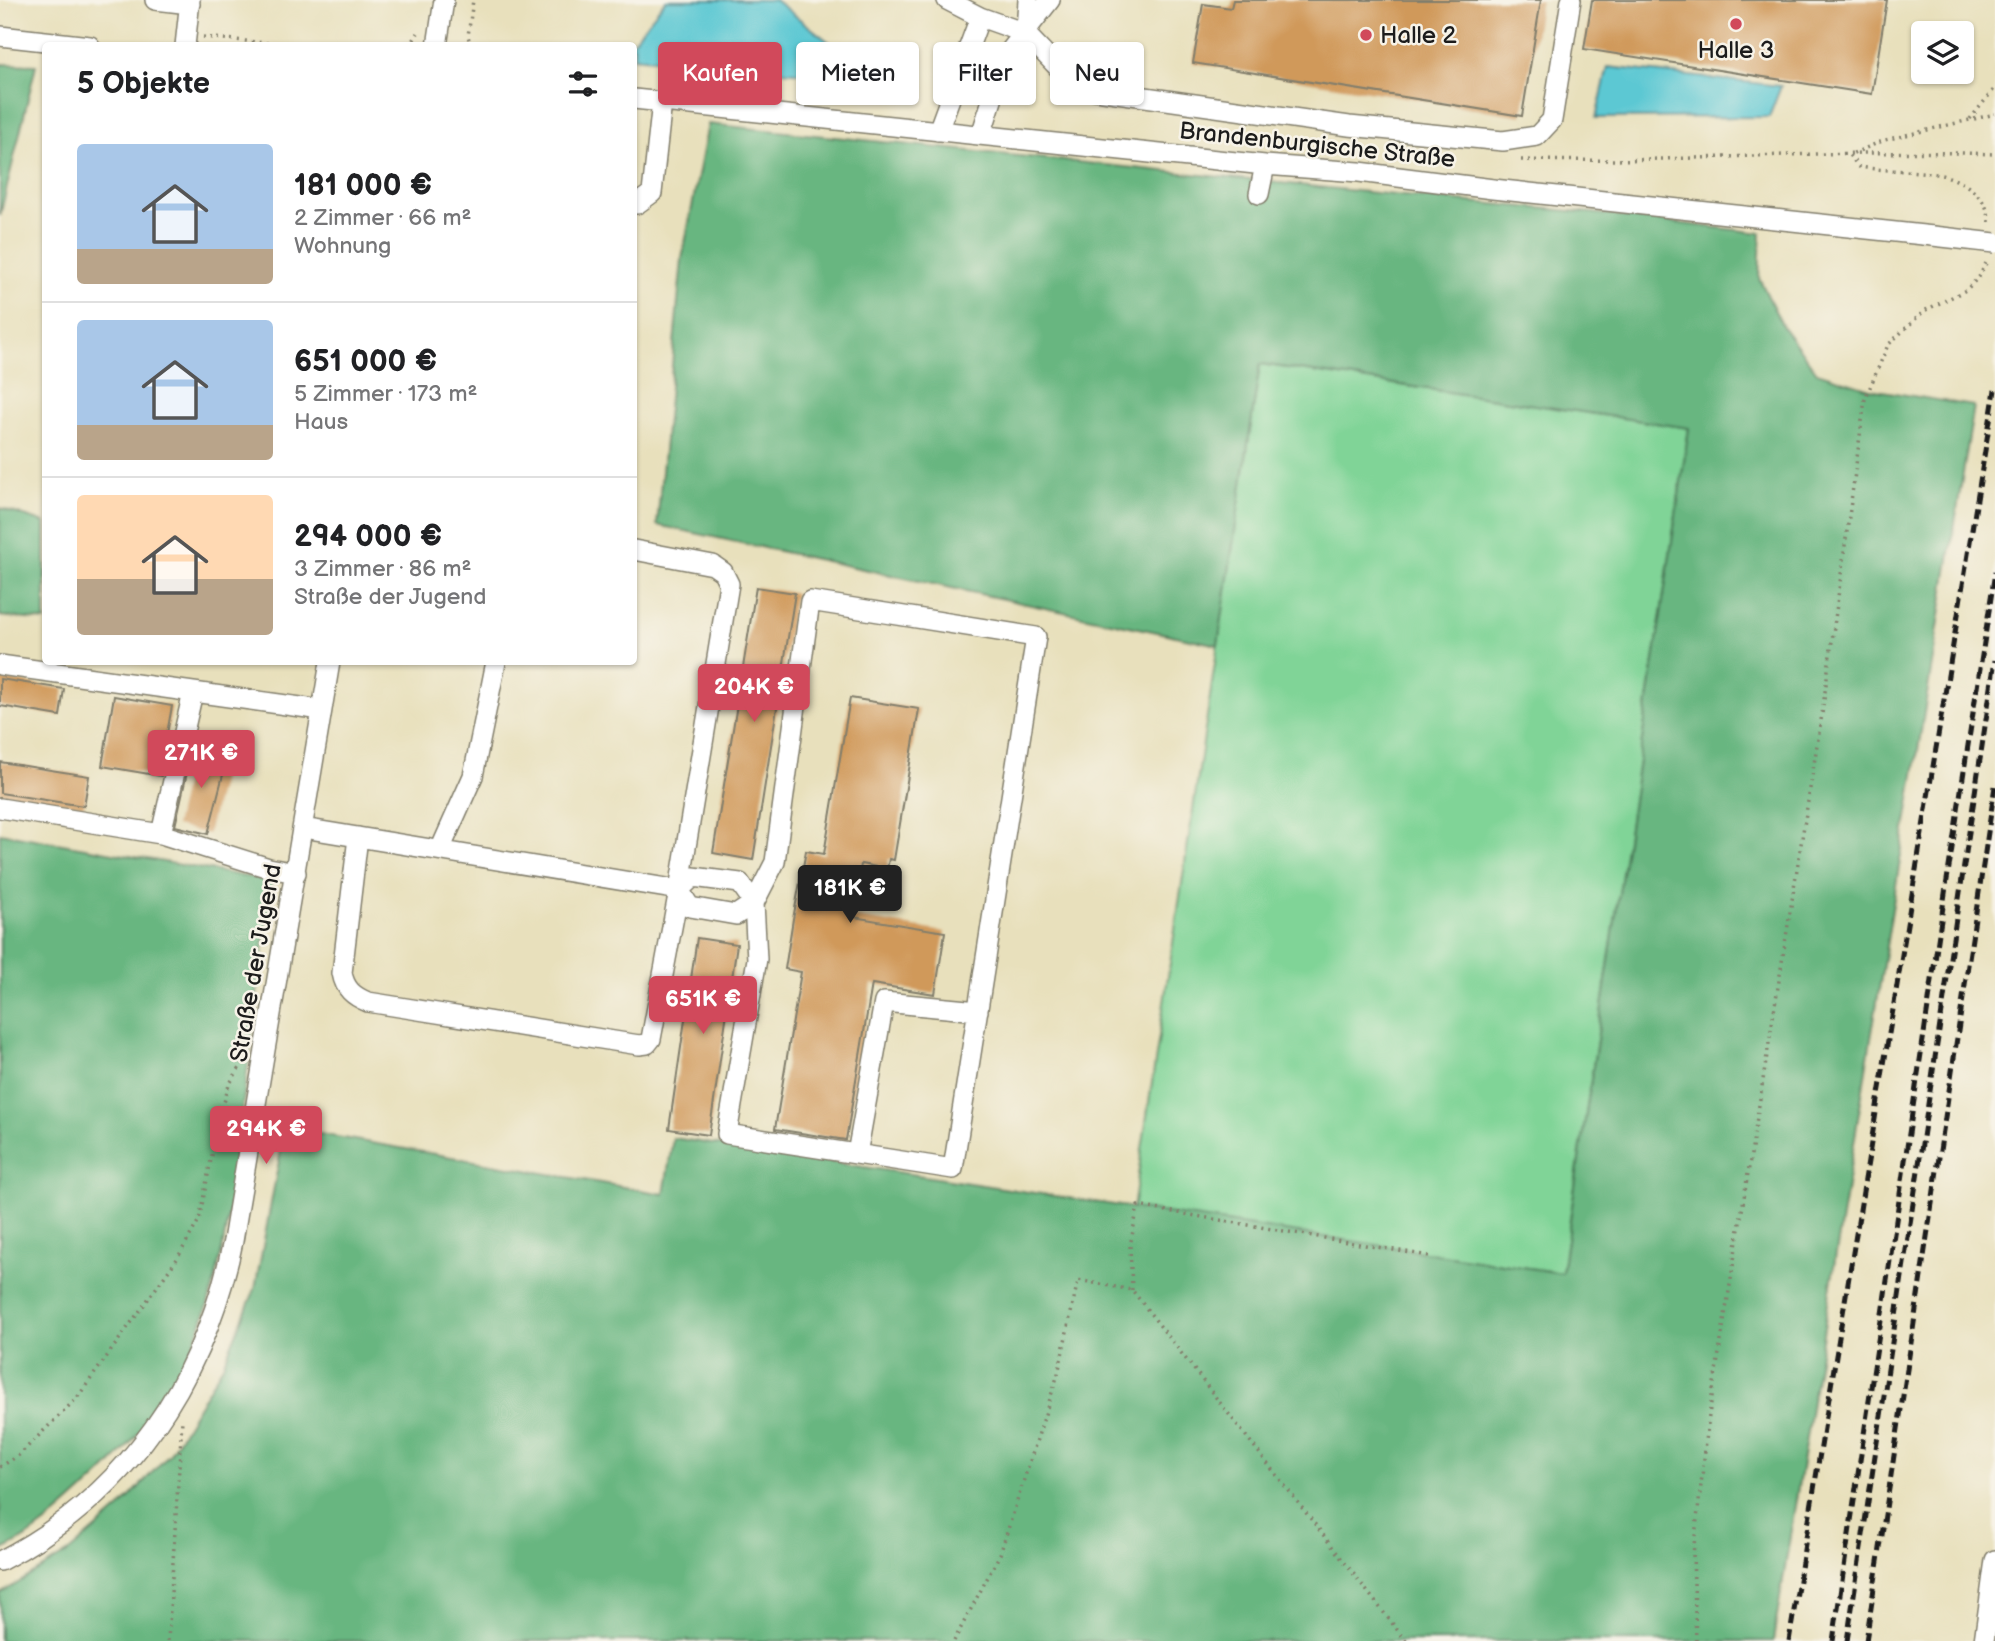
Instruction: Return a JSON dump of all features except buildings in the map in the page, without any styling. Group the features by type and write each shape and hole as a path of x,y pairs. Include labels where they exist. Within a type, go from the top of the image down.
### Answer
{"street":[{"path":"155,0 190,2 186,41"},
{"path":"438,42 444,0"},
{"path":"947,0 1026,33 1072,82 1096,90 1349,126 1503,141 1537,136 1552,120 1571,0"},
{"path":"1026,33 1028,0"},
{"path":"981,135 1006,56 1050,0"},
{"path":"938,131 980,16"},
{"path":"0,36 54,42"},
{"name":"Brandenburgische Straße","path":"637,99 658,102"},
{"path":"637,204 652,193 662,105"},
{"name":"Brandenburgische Straße","path":"691,105 1265,165 1359,172 1506,191 1990,240"},
{"path":"1259,194 1265,165"},
{"path":"358,837 342,959 344,984 357,997 368,1002 639,1045 646,1044 651,1039 679,890 729,584 723,572 713,565 637,551"},
{"path":"303,828 679,890 690,908 736,915 754,903 775,862 810,601 1036,636 953,1169 727,1134 757,959 754,903 740,883 693,877 679,890"},
{"path":"0,665 322,710"},
{"name":"Straße der Jugend","path":"0,1561 63,1521 100,1490 149,1435 180,1390 214,1316 228,1264 330,665"},
{"path":"440,850 472,776 495,665"},
{"path":"161,834 193,692"},
{"path":"0,808 161,834 296,873"},
{"path":"856,1154 884,1002 978,1011"},
{"path":"1984,1641 1995,1560"}],"path":[{"path":"470,42 468,36 473,0"},
{"path":"186,41 209,42"},
{"path":"1968,120 1995,88"},
{"path":"1849,155 1885,140 1995,114"},
{"path":"1517,160 1617,160 1818,152 1849,155 1995,155"},
{"path":"1696,1641 1693,1554 1709,1415 1822,714 1865,399 1888,345 1924,311 1966,290 1979,277 1987,261 1990,240 1989,216 1980,198 1968,186 1939,174 1859,167 1849,155"},
{"path":"0,1467 19,1455 77,1398 177,1259 199,1220 219,1120 229,1085 245,1058"},
{"path":"1406,1641 1132,1290 1130,1246 1138,1206 1429,1256"},
{"path":"954,1641 1000,1553 1058,1374 1078,1280 1132,1290"},
{"path":"168,1641 183,1414"}],"green space":[{"path":"0,64 36,65 0,216"},
{"path":"708,124 1593,213 1761,233 1759,278 1783,327 1817,372 1870,389 1974,406 1773,1641 0,1641 0,1594 69,1552 120,1508 170,1453 222,1367 255,1289 285,1128 664,1194 673,1138 1562,1273 1689,428 1260,364 1218,645 657,525 682,259"},
{"path":"1260,364 1689,428 1562,1273 1133,1209"},
{"path":"0,508 42,522 42,621 0,616"},
{"path":"0,833 272,881 224,1242 199,1331 166,1396 128,1445 56,1515 34,1532 0,1551"}],"water":[{"path":"666,0 775,0 829,42 796,42 796,72 782,71 782,42 658,42 658,59 637,57 637,42 632,42"},
{"path":"1608,67 1781,86 1769,117 1596,118"}],"railway":[{"path":"1789,1641 1995,390"},
{"path":"1833,1641 1995,572"},
{"path":"1847,1641 1995,660"},
{"path":"1866,1641 1995,786"}],"place":[{"name":"Halle 3","path":"1736,24"},
{"name":"Halle 2","path":"1366,35"}]}
